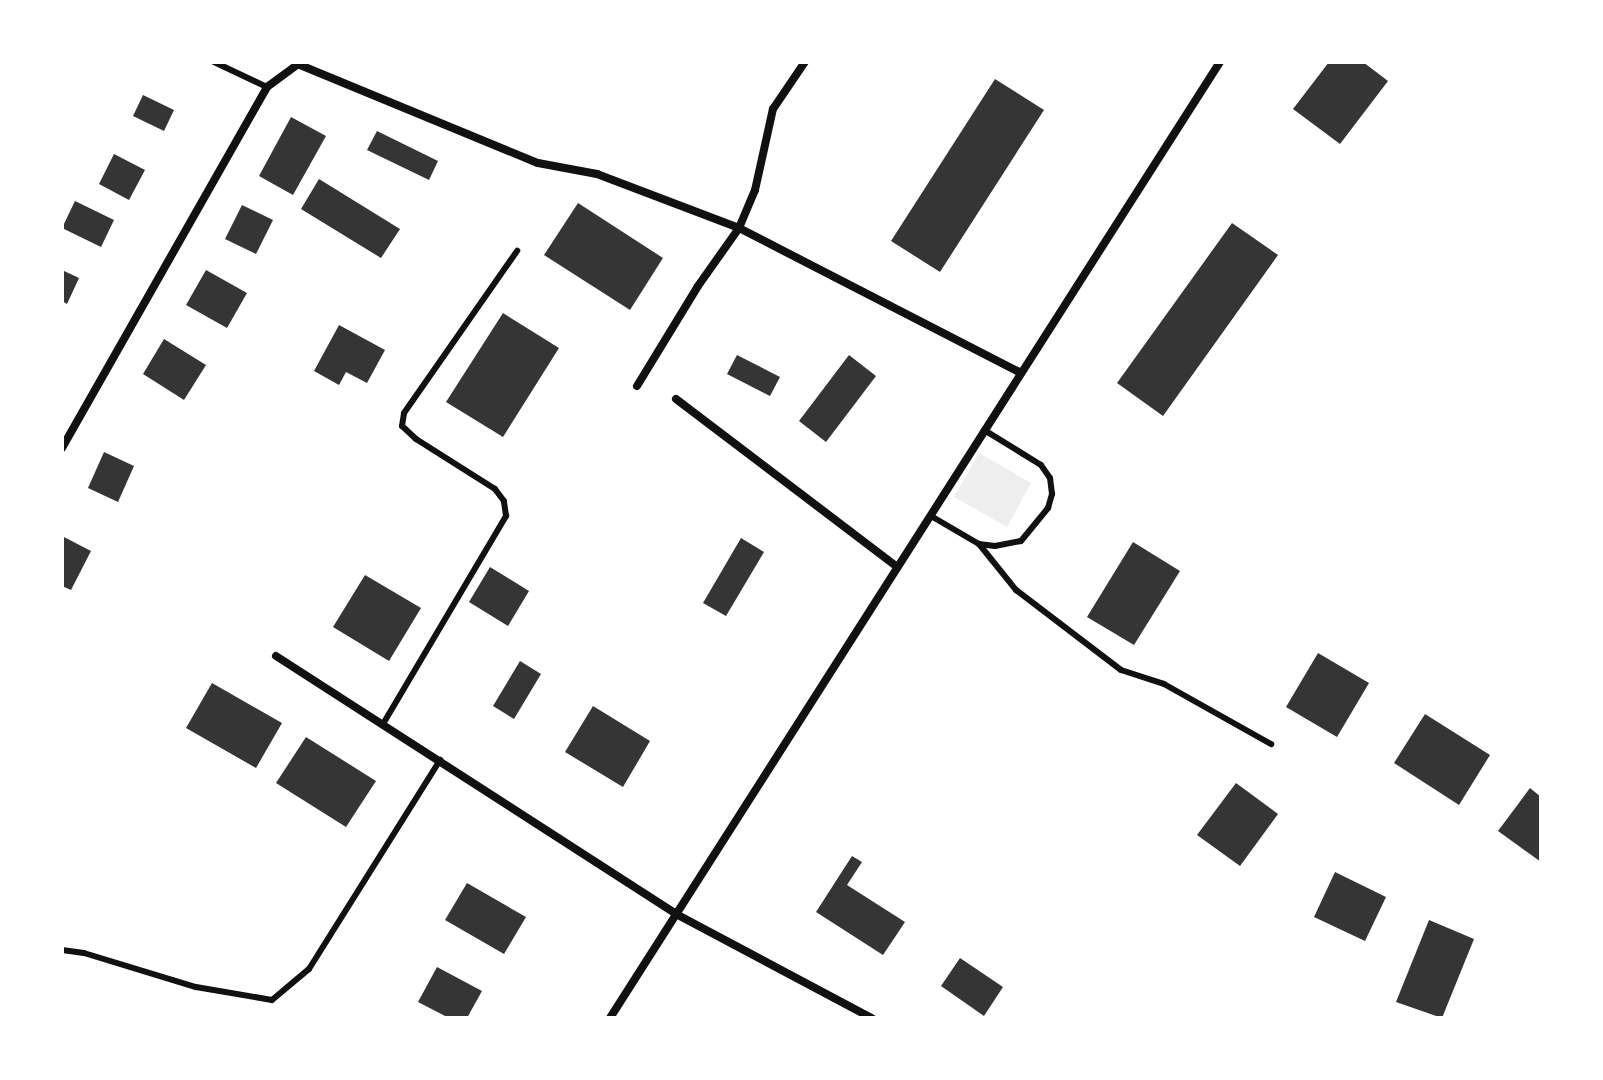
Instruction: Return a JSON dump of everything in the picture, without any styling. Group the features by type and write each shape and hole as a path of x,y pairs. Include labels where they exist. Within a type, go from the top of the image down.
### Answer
{"street":[{"path":"637,386 698,286 739,228 755,190 773,109 805,62"},
{"path":"610,1018 1220,62"},
{"path":"62,448 267,87 301,63 538,163 597,174 739,228 1021,373"},
{"path":"676,399 897,567"},
{"path":"276,656 676,914 872,1018"}],"lane":[{"path":"214,62 267,87"},
{"path":"383,724 506,516 504,501 495,489 416,439 402,426 404,413 517,251"},
{"path":"979,544 995,546 1021,541 1040,519 1052,494 1050,478 1041,465 984,430"},
{"path":"931,516 979,544 1016,590 1121,670 1164,684 1271,744"},
{"path":"62,950 84,953 196,987 272,1000 309,969 440,760"}],"shaded area":[{"path":"979,453 1031,483 1007,527 954,497"}],"building":[{"path":"1329,62 1363,62 1388,81 1340,144 1293,109"},
{"path":"995,79 1044,110 940,272 891,241"},
{"path":"143,95 174,110 164,131 133,116"},
{"path":"291,117 326,136 293,195 259,176"},
{"path":"377,131 438,161 429,180 367,150"},
{"path":"114,154 145,170 129,200 99,184"},
{"path":"319,179 400,229 381,258 301,209"},
{"path":"75,201 114,220 101,247 62,228"},
{"path":"578,203 663,258 630,310 544,255"},
{"path":"242,205 273,220 256,254 225,239"},
{"path":"1232,223 1278,255 1163,416 1117,383"},
{"path":"62,270 79,278 67,304 62,301"},
{"path":"206,270 247,293 227,328 186,305"},
{"path":"503,313 559,348 503,437 446,402"},
{"path":"339,325 385,350 367,383 346,372 339,385 314,371"},
{"path":"164,339 206,365 184,400 143,374"},
{"path":"737,355 780,377 770,396 727,374"},
{"path":"849,355 876,376 826,442 799,421"},
{"path":"104,452 134,466 118,502 88,488"},
{"path":"62,536 91,551 71,590 62,586"},
{"path":"741,538 764,552 726,616 703,603"},
{"path":"1133,542 1180,571 1134,645 1087,617"},
{"path":"490,567 529,591 508,626 469,602"},
{"path":"365,575 421,608 389,661 333,627"},
{"path":"1318,653 1369,683 1337,737 1286,707"},
{"path":"520,661 541,674 514,719 493,706"},
{"path":"212,683 282,723 256,768 186,728"},
{"path":"593,706 650,741 623,787 565,752"},
{"path":"1425,714 1490,755 1459,805 1394,763"},
{"path":"306,737 376,781 346,827 276,783"},
{"path":"1236,783 1278,814 1240,866 1197,835"},
{"path":"1530,788 1541,797 1541,862 1498,831"},
{"path":"852,856 862,862 847,885 905,922 883,955 816,912"},
{"path":"1335,872 1386,897 1365,941 1314,917"},
{"path":"467,883 526,917 504,954 445,920"},
{"path":"1429,920 1474,939 1442,1018 1396,1002"},
{"path":"960,958 1003,987 984,1016 941,986"},
{"path":"437,967 482,991 467,1018 449,1018 418,1002"}]}
